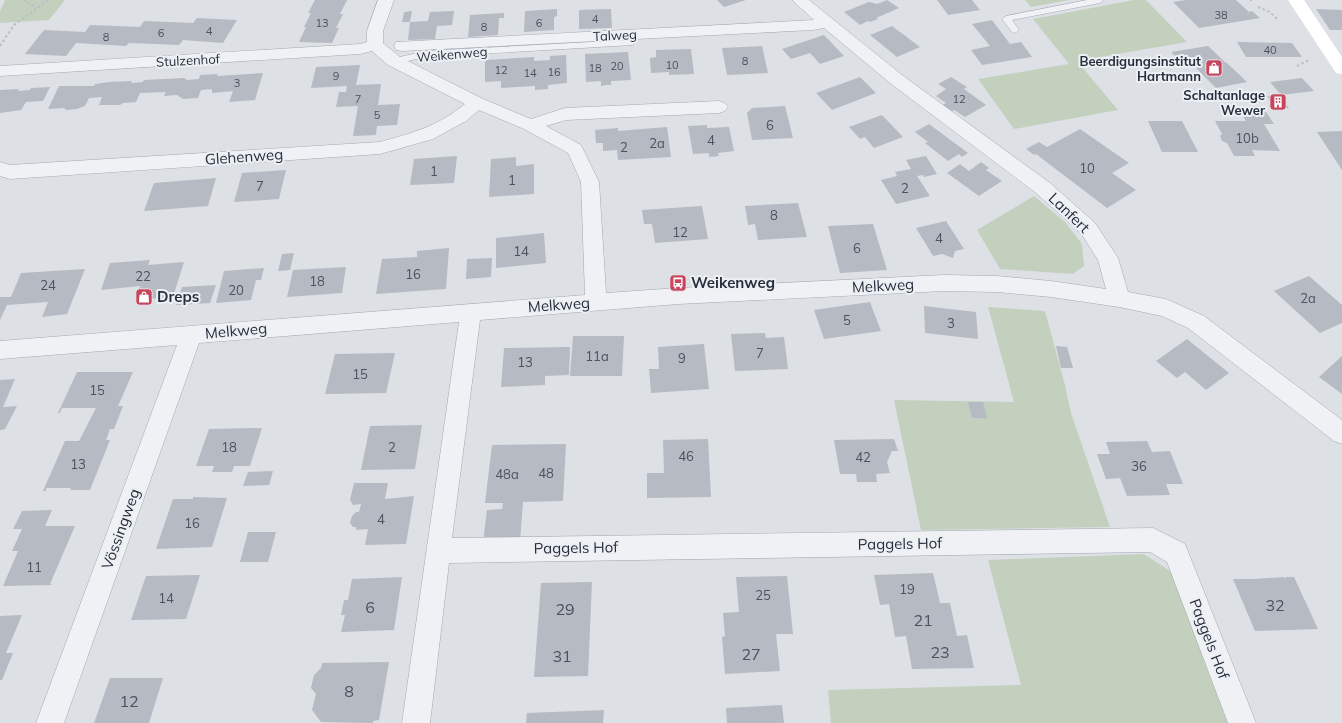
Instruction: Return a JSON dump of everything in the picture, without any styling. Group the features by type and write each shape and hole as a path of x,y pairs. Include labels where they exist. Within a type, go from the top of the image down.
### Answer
{"main road":[{"path":"1296,0 1342,69"}],"street":[{"path":"375,45 375,31 386,0"},
{"name":"Lanfert","path":"800,0 896,79 1043,188 1088,228 1108,258 1118,299"},
{"name":"Talweg","path":"398,53 813,25 827,22"},
{"name":"Weikenweg","path":"375,45 398,53 477,103 530,125 575,148 590,182 596,303"},
{"name":"Stulzenhof","path":"0,71 360,49 375,45"},
{"name":"Glehenweg","path":"0,169 10,172 380,148 427,135 460,117 477,103"},
{"path":"530,125 565,114 719,108"},
{"name":"Melkweg","path":"0,350 191,336 678,296 944,283 997,284 1043,288 1118,299"},
{"path":"1118,299 1166,308 1196,322 1342,434"},
{"path":"416,723 471,312"},
{"name":"Vössingweg","path":"50,723 191,336"},
{"name":"Paggels Hof","path":"438,551 1153,540 1176,553 1242,723"}],"lane":[{"path":"1015,30 1006,19 1100,0"},
{"name":"Weikenweg","path":"398,53 426,54 630,43"}],"path":[{"path":"23,0 37,8"},
{"path":"0,46 14,25 48,0"},
{"path":"1258,7 1270,12 1277,19"},
{"path":"1297,66 1312,58"}],"green space":[{"path":"5,0 65,0 49,20 0,23 0,11"},
{"path":"1025,0 1070,0 1031,7"},
{"path":"1134,0 1146,0 1187,42 1077,61 1118,110 1014,129 978,79 1069,64 1033,19"},
{"path":"1034,196 1065,222 1082,244 1084,266 1073,274 1000,269 977,230"},
{"path":"988,307 1045,311 1071,413 1110,527 921,530 894,400 1014,402"},
{"path":"1144,554 1173,573 1231,723 831,723 828,690 1021,685 988,560"}],"building":[{"path":"315,0 347,0 340,14 343,14 336,28 339,28 332,43 299,42 311,13 308,13"},
{"path":"717,0 746,0 724,7"},
{"path":"887,0 899,8 876,18 878,19 870,22 868,21 860,25 844,12 869,2 877,4"},
{"path":"937,0 972,0 980,10 948,15"},
{"path":"1186,0 1236,0 1249,12 1252,11 1260,18 1199,28 1173,2"},
{"path":"557,9 557,16 554,17 554,30 524,32 525,11"},
{"path":"611,9 612,28 579,29 579,10"},
{"path":"1316,9 1342,10 1342,30 1330,30"},
{"path":"412,11 410,22 402,22 404,12"},
{"path":"454,11 452,25 437,26 435,39 408,40 410,22 428,21 430,12"},
{"path":"504,13 504,18 499,18 498,35 468,37 470,15"},
{"path":"197,18 237,20 223,43 183,40 179,45 129,43 126,46 76,43 66,56 25,54 44,30 85,32 90,25 140,27 144,21 193,23"},
{"path":"992,20 1010,44 1021,42 1032,57 982,65 971,50 990,46 972,24"},
{"path":"892,26 920,47 897,57 870,35"},
{"path":"824,35 844,56 820,64 810,53 791,59 782,49"},
{"path":"1237,42 1292,43 1302,57 1246,57"},
{"path":"762,46 768,73 727,75 722,48"},
{"name":"Beerdigungsinstitut Hartmann","path":"1208,46 1247,82 1216,88 1191,63 1183,64 1171,52"},
{"path":"691,49 694,74 669,75 669,72 651,73 650,58 656,57 656,50"},
{"path":"628,52 631,80 611,81 611,85 601,86 601,81 586,82 585,54"},
{"path":"566,55 567,83 548,85 548,89 535,90 535,86 501,88 501,81 485,82 485,60 534,57 534,61 550,60 550,56"},
{"path":"360,65 356,85 381,84 378,105 400,104 397,125 377,126 376,135 353,136 358,106 336,107 339,92 346,92 347,86 311,88 316,67"},
{"path":"263,73 255,100 229,102 233,91 212,93 212,89 201,90 198,98 183,99 177,95 164,96 166,92 140,93 136,102 123,103 120,105 99,105 102,97 89,98 85,106 77,109 48,109 59,86 94,86 95,84 109,82 132,81 131,83 143,82 144,80 184,78 187,80 199,79 200,75 218,74 217,76"},
{"path":"860,77 876,93 832,110 816,93"},
{"path":"951,77 967,87 964,89 986,105 965,117 954,110 951,112 942,105 946,103 936,96 946,89 938,84"},
{"path":"1302,78 1314,91 1281,95 1270,82"},
{"path":"50,87 43,101 26,102 21,110 0,113 0,90 19,89 18,91 30,90 31,88"},
{"name":"Schaltanlage Wewer","path":"1279,95 1289,108 1276,109 1267,96"},
{"path":"785,106 793,138 752,140 747,113 752,108"},
{"path":"1237,106 1262,106 1274,124 1264,124 1280,151 1252,150 1255,156 1234,156 1227,143 1222,141 1220,136 1222,134 1215,121 1246,121"},
{"path":"882,115 903,137 874,148 865,137 860,139 849,127"},
{"path":"1148,121 1182,121 1198,152 1162,152"},
{"path":"929,124 968,153 962,157 959,154 948,161 925,143 928,142 915,132"},
{"path":"707,125 707,128 729,127 734,151 718,153 719,156 709,157 709,153 693,154 688,126"},
{"path":"667,127 671,157 618,160 617,150 603,151 603,143 596,143 595,130 618,128 618,131"},
{"path":"1080,129 1129,163 1112,173 1136,190 1107,208 1036,154 1034,155 1026,149 1039,142 1047,147"},
{"path":"1342,131 1342,170 1317,132"},
{"path":"457,156 454,183 410,185 414,159"},
{"path":"926,156 937,174 924,177 923,175 917,176 930,196 896,204 881,180 897,176 895,172 911,169 906,160"},
{"path":"516,157 516,166 534,164 534,194 489,197 491,159"},
{"path":"981,162 989,168 986,170 1002,181 979,196 947,173 960,164 969,171"},
{"path":"286,170 279,199 234,202 242,173"},
{"path":"216,178 208,206 144,211 154,183"},
{"path":"798,203 807,237 758,240 755,224 748,225 745,206"},
{"path":"702,206 708,239 655,243 652,224 644,224 642,210"},
{"path":"946,221 964,249 955,251 953,258 942,254 933,256 916,228"},
{"path":"873,224 887,270 840,273 828,226"},
{"path":"544,233 546,263 496,268 496,238"},
{"path":"449,248 446,289 376,294 382,259 417,257 417,251"},
{"path":"294,253 290,270 278,271 282,254"},
{"path":"492,258 491,277 466,279 467,259"},
{"path":"150,260 148,265 184,262 173,297 135,300 140,286 101,290 110,263"},
{"path":"346,267 342,293 287,297 293,270"},
{"path":"264,268 261,280 256,280 251,300 216,303 224,271"},
{"path":"85,269 67,314 42,317 48,302 7,305 0,320 0,297 11,297 21,273"},
{"path":"1309,276 1342,305 1342,323 1320,333 1274,291"},
{"path":"216,285 210,303 176,305 182,287"},
{"path":"870,302 881,331 824,339 814,310"},
{"path":"924,306 976,312 978,339 925,333"},
{"path":"765,333 766,338 784,337 788,369 735,371 731,334"},
{"path":"573,336 624,336 622,376 570,376"},
{"path":"1187,339 1229,373 1206,390 1185,372 1177,378 1156,361"},
{"path":"704,344 709,389 651,393 649,369 659,369 658,347"},
{"path":"1056,346 1067,347 1073,368 1061,368"},
{"path":"570,347 569,375 545,376 545,385 501,387 504,348"},
{"path":"395,353 386,393 325,394 335,354"},
{"path":"1342,356 1342,394 1319,377"},
{"path":"77,372 133,372 118,406 123,406 114,429 110,429 106,440 110,440 90,490 46,488 46,491 43,491 65,441 79,441 96,408 62,408 60,413 58,413"},
{"path":"15,379 3,407 17,406 5,429 0,430 0,380"},
{"path":"968,402 983,402 987,418 972,418"},
{"path":"422,425 415,469 361,470 370,426"},
{"path":"262,428 250,466 234,466 232,472 212,472 214,466 196,466 209,429"},
{"path":"708,439 711,497 647,498 647,473 664,473 663,440"},
{"path":"894,439 898,451 892,451 887,462 890,473 876,474 877,482 857,482 856,474 840,474 834,440"},
{"path":"1147,441 1152,452 1170,451 1183,484 1166,484 1170,495 1127,496 1120,478 1106,479 1097,454 1110,454 1106,442"},
{"path":"566,444 563,501 523,502 520,541 483,542 487,510 502,509 503,503 485,503 492,445"},
{"path":"273,471 269,485 243,486 248,472"},
{"path":"354,483 388,483 385,499 414,496 406,544 365,545 368,529 356,530 356,527 353,527 350,523 352,516 356,512 359,512 361,504 353,505 350,500"},
{"path":"193,497 227,498 212,547 156,549 173,499 193,499"},
{"path":"52,510 45,526 75,526 50,584 52,584 3,586 18,551 12,551 22,529 13,529 22,511"},
{"path":"248,532 276,532 268,562 240,562"},
{"path":"933,573 940,603 950,603 957,636 967,635 974,668 912,669 906,636 895,637 889,604 880,605 874,575"},
{"path":"200,575 186,619 131,620 146,576"},
{"path":"787,576 793,634 776,634 780,671 725,674 722,637 725,636 723,613 739,612 736,577"},
{"path":"402,577 394,630 341,632 345,615 341,615 344,600 348,600 352,579"},
{"path":"1284,577 1286,581 1285,577 1294,577 1318,629 1255,631 1233,579"},
{"path":"592,582 588,676 534,677 541,583"},
{"path":"22,615 6,653 13,653 2,680 0,680 0,616"},
{"path":"389,662 379,720 373,721 373,723 321,722 312,710 316,694 311,688 314,675 321,668 322,663"},
{"path":"110,678 163,678 149,723 94,723"},
{"path":"782,705 784,723 727,723 726,708"},
{"path":"604,710 603,723 526,723 527,713"}],"place":[{"name":"Beerdigungsinstitut Hartmann","path":"1214,68"},
{"name":"Schaltanlage Wewer","path":"1278,102"},
{"name":"Weikenweg","path":"678,283"},
{"name":"Dreps","path":"144,297"}]}
